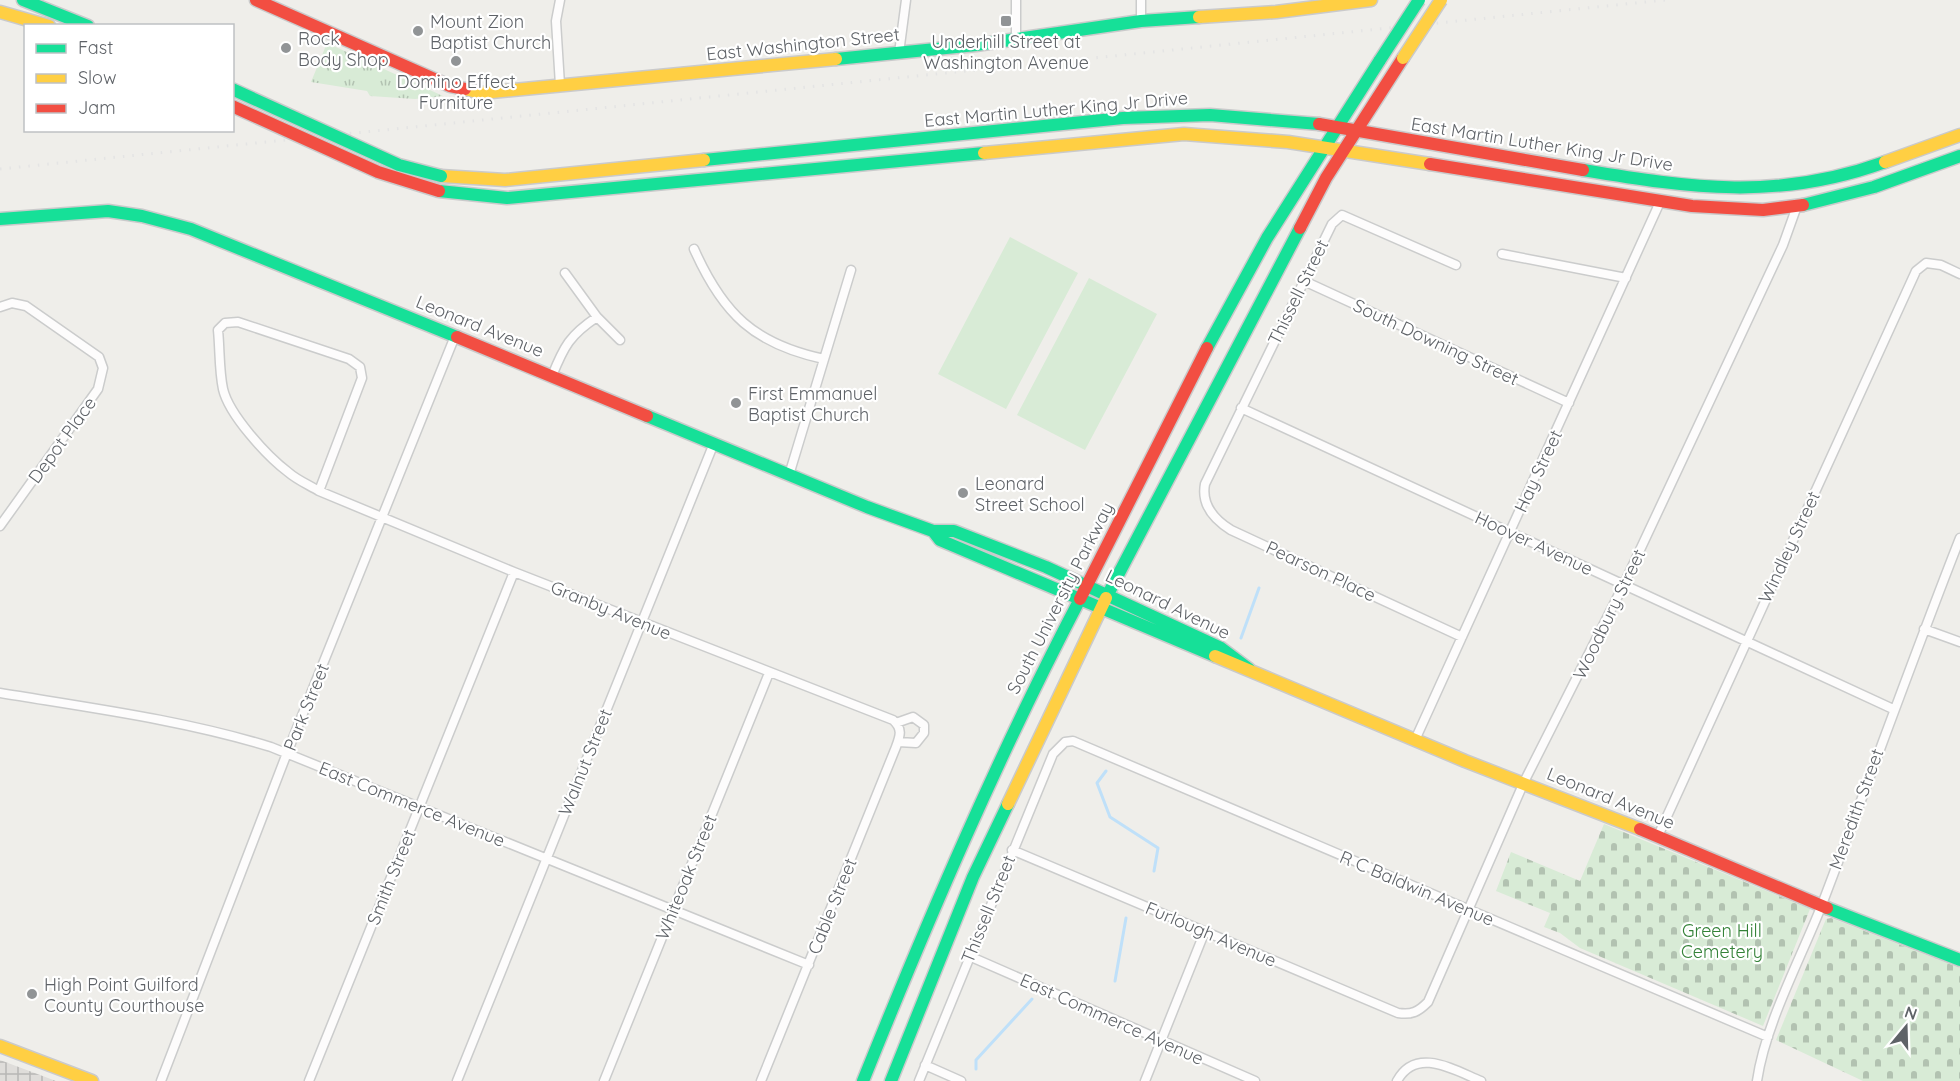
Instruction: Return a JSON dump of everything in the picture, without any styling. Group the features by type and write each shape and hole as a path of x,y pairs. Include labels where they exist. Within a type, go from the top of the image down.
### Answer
{"main road":[{"path":"23,0 83,24"},
{"name":"East Washington Street","path":"256,0 460,89 481,93 899,53 1016,40 1141,21 1276,12 1371,0"},
{"name":"South University Parkway","path":"863,1081 924,929 985,791 1034,687 1194,373 1268,238 1419,0"},
{"path":"891,1081 973,877 1106,596 1273,276 1343,152 1441,0"},
{"path":"0,12 42,24"},
{"name":"East Martin Luther King Jr Drive","path":"234,90 399,165 441,176 506,180 1123,118 1221,116 1337,126 1410,142 1674,185 1730,189 1775,188 1850,175 1960,135"},
{"name":"East Martin Luther King Jr Drive","path":"234,106 378,172 440,191 469,196 507,198 1184,134 1268,139 1660,202 1745,210 1797,206 1870,188 1960,156"},
{"name":"Leonard Avenue","path":"0,219 108,211 142,216 191,229 789,475 933,531 954,531 1087,585 1106,596 1221,648 1249,669"},
{"name":"Leonard Avenue","path":"933,531 940,540 1100,609 1249,669 1415,740 1658,836 1821,906 1960,960"},
{"path":"0,1046 92,1081"}],"street":[{"path":"560,0 556,21 560,85"},
{"path":"899,53 906,0"},
{"path":"1016,0 1016,40"},
{"path":"1141,0 1141,21"},
{"name":"Hay Street","path":"1415,740 1660,202"},
{"name":"Woodbury Street","path":"1411,1014 1428,1002 1524,782 1624,584 1784,245 1797,206"},
{"name":"Thissell Street","path":"1205,484 1240,408 1332,224 1342,215 1456,265"},
{"path":"694,249 724,301 750,331 792,352 824,359"},
{"path":"1502,254 1626,278"},
{"name":"Windley Street","path":"1658,836 1916,271 1926,263 1941,265 1960,274"},
{"path":"789,475 851,270"},
{"path":"565,273 597,317 620,340"},
{"name":"South Downing Street","path":"1304,281 1569,403"},
{"name":"Depot Place","path":"0,307 12,303 26,306 99,357 103,368 98,389 0,526"},
{"path":"552,376 574,332 597,317"},
{"name":"Granby Avenue","path":"319,491 362,378 360,367 349,359 238,322 225,323 218,330 220,369 224,392 236,415 260,445 288,472 319,491 898,727"},
{"name":"Park Street","path":"161,1081 287,753 455,336"},
{"name":"Hoover Avenue","path":"1240,408 1893,709"},
{"name":"Walnut Street","path":"457,1081 714,443"},
{"name":"Pearson Place","path":"1205,484 1204,494 1210,510 1231,530 1462,637"},
{"name":"Meredith Street","path":"1757,1081 1768,1037 1821,906 1893,709 1960,538"},
{"name":"Smith Street","path":"309,1081 514,572"},
{"path":"1924,629 1960,642"},
{"name":"Whiteoak Street","path":"604,1081 769,673"},
{"name":"East Commerce Avenue","path":"0,693 232,735 287,753 809,965"},
{"path":"898,727 913,717 924,725 924,733 916,743 898,742"},
{"name":"Cable Street","path":"761,1081 898,742 898,727"},
{"name":"Thissell Street","path":"919,1081 1053,754 1065,742"},
{"name":"R C Baldwin Avenue","path":"1065,742 1080,742 1467,910 1768,1037"},
{"name":"Furlough Avenue","path":"1012,850 1398,1013 1411,1014"},
{"path":"1145,1081 1205,932"},
{"name":"East Commerce Avenue","path":"969,956 1255,1081"},
{"path":"1397,1081 1408,1067 1423,1061 1440,1064 1481,1081"},
{"path":"925,1065 961,1081"}],"shaded area":[{"path":"0,1060 56,1081 0,1081"}],"green space":[{"path":"327,43 443,96 415,99 370,96 367,91 311,82"},
{"path":"1010,237 1078,273 1006,409 938,374"},
{"path":"1089,278 1157,314 1085,450 1017,415"},
{"name":"Green Hill Cemetery","path":"1604,824 1810,909 1763,1026 1580,948 1560,933 1544,927 1550,913 1496,891 1511,852 1580,881"},
{"name":"Green Hill Cemetery","path":"1831,918 1960,968 1960,1081 1863,1081 1776,1040 1826,919"}],"waterway":[{"path":"1241,638 1259,588"},
{"path":"1106,771 1097,783 1110,817 1158,848 1154,871"},
{"path":"1115,981 1126,918"},
{"path":"976,1069 976,1060 1032,999"}],"railway":[{"path":"0,169 1665,0"}],"traffic: fast":[{"path":"23,0 83,24"},
{"path":"1380,60 1419,0"},
{"path":"836,59 976,45 1141,21 1199,17"},
{"path":"1207,348 1267,238 1380,60"},
{"path":"234,90 399,165 441,176"},
{"path":"704,160 1123,118 1210,115 1319,124"},
{"path":"439,191 507,198 984,153"},
{"path":"1803,205 1874,187 1960,156"},
{"path":"1583,170 1661,182 1734,187 1808,182 1846,174 1885,162"},
{"path":"0,219 108,211 142,216 191,229 457,337"},
{"path":"1106,598 1300,228"},
{"path":"647,416 867,507 933,531 954,531 1046,567 1221,648 1249,669"},
{"path":"933,531 940,540 1215,656"},
{"path":"863,1081 913,959 993,777 1080,599"},
{"path":"891,1081 973,877 1008,804"},
{"path":"1827,908 1960,960"}],"traffic: slow":[{"path":"1199,17 1276,12 1371,0"},
{"path":"1403,58 1441,0"},
{"path":"0,12 42,24"},
{"path":"465,89 481,93 836,59"},
{"path":"984,153 1184,134 1288,142 1430,164"},
{"path":"1885,162 1960,135"},
{"path":"441,176 505,180 704,160"},
{"path":"1008,804 1106,598"},
{"path":"1215,656 1465,761 1640,829"},
{"path":"0,1046 92,1081"}],"traffic: jam":[{"path":"256,0 450,86 465,89"},
{"path":"1300,228 1326,178 1403,58"},
{"path":"234,107 378,172 439,191"},
{"path":"1319,124 1583,170"},
{"path":"1430,164 1692,206 1763,210 1803,205"},
{"path":"457,337 647,416"},
{"path":"1080,599 1207,348"},
{"path":"1640,829 1827,908"}],"place":[{"name":"Underhill Street at Washington Avenue","path":"1006,21"},
{"name":"Mount Zion Baptist Church","path":"418,31"},
{"name":"Rock Body Shop","path":"286,48"},
{"name":"Domino Effect Furniture","path":"456,61"},
{"name":"First Emmanuel Baptist Church","path":"736,403"},
{"name":"Leonard Street School","path":"963,493"},
{"name":"High Point Guilford County Courthouse","path":"32,994"}]}
